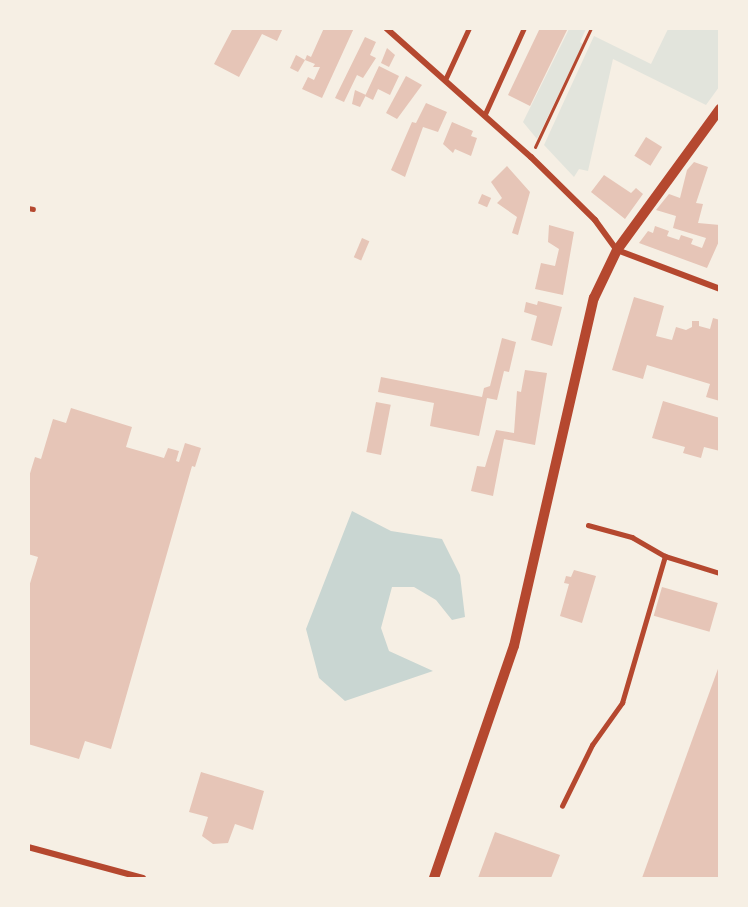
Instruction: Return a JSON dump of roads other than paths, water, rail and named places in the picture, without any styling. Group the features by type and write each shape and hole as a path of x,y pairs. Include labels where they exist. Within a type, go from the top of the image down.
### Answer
{"street":[{"path":"386,28 531,157 595,220 617,250 720,289"},
{"path":"434,879 514,646 589,315 617,250 720,109"},
{"path":"28,847 143,879"}],"lane":[{"path":"446,80 469,28"},
{"path":"485,114 524,28"},
{"path":"588,525 632,537 665,556 720,573"},
{"path":"562,806 592,745 622,703 665,556"}]}
